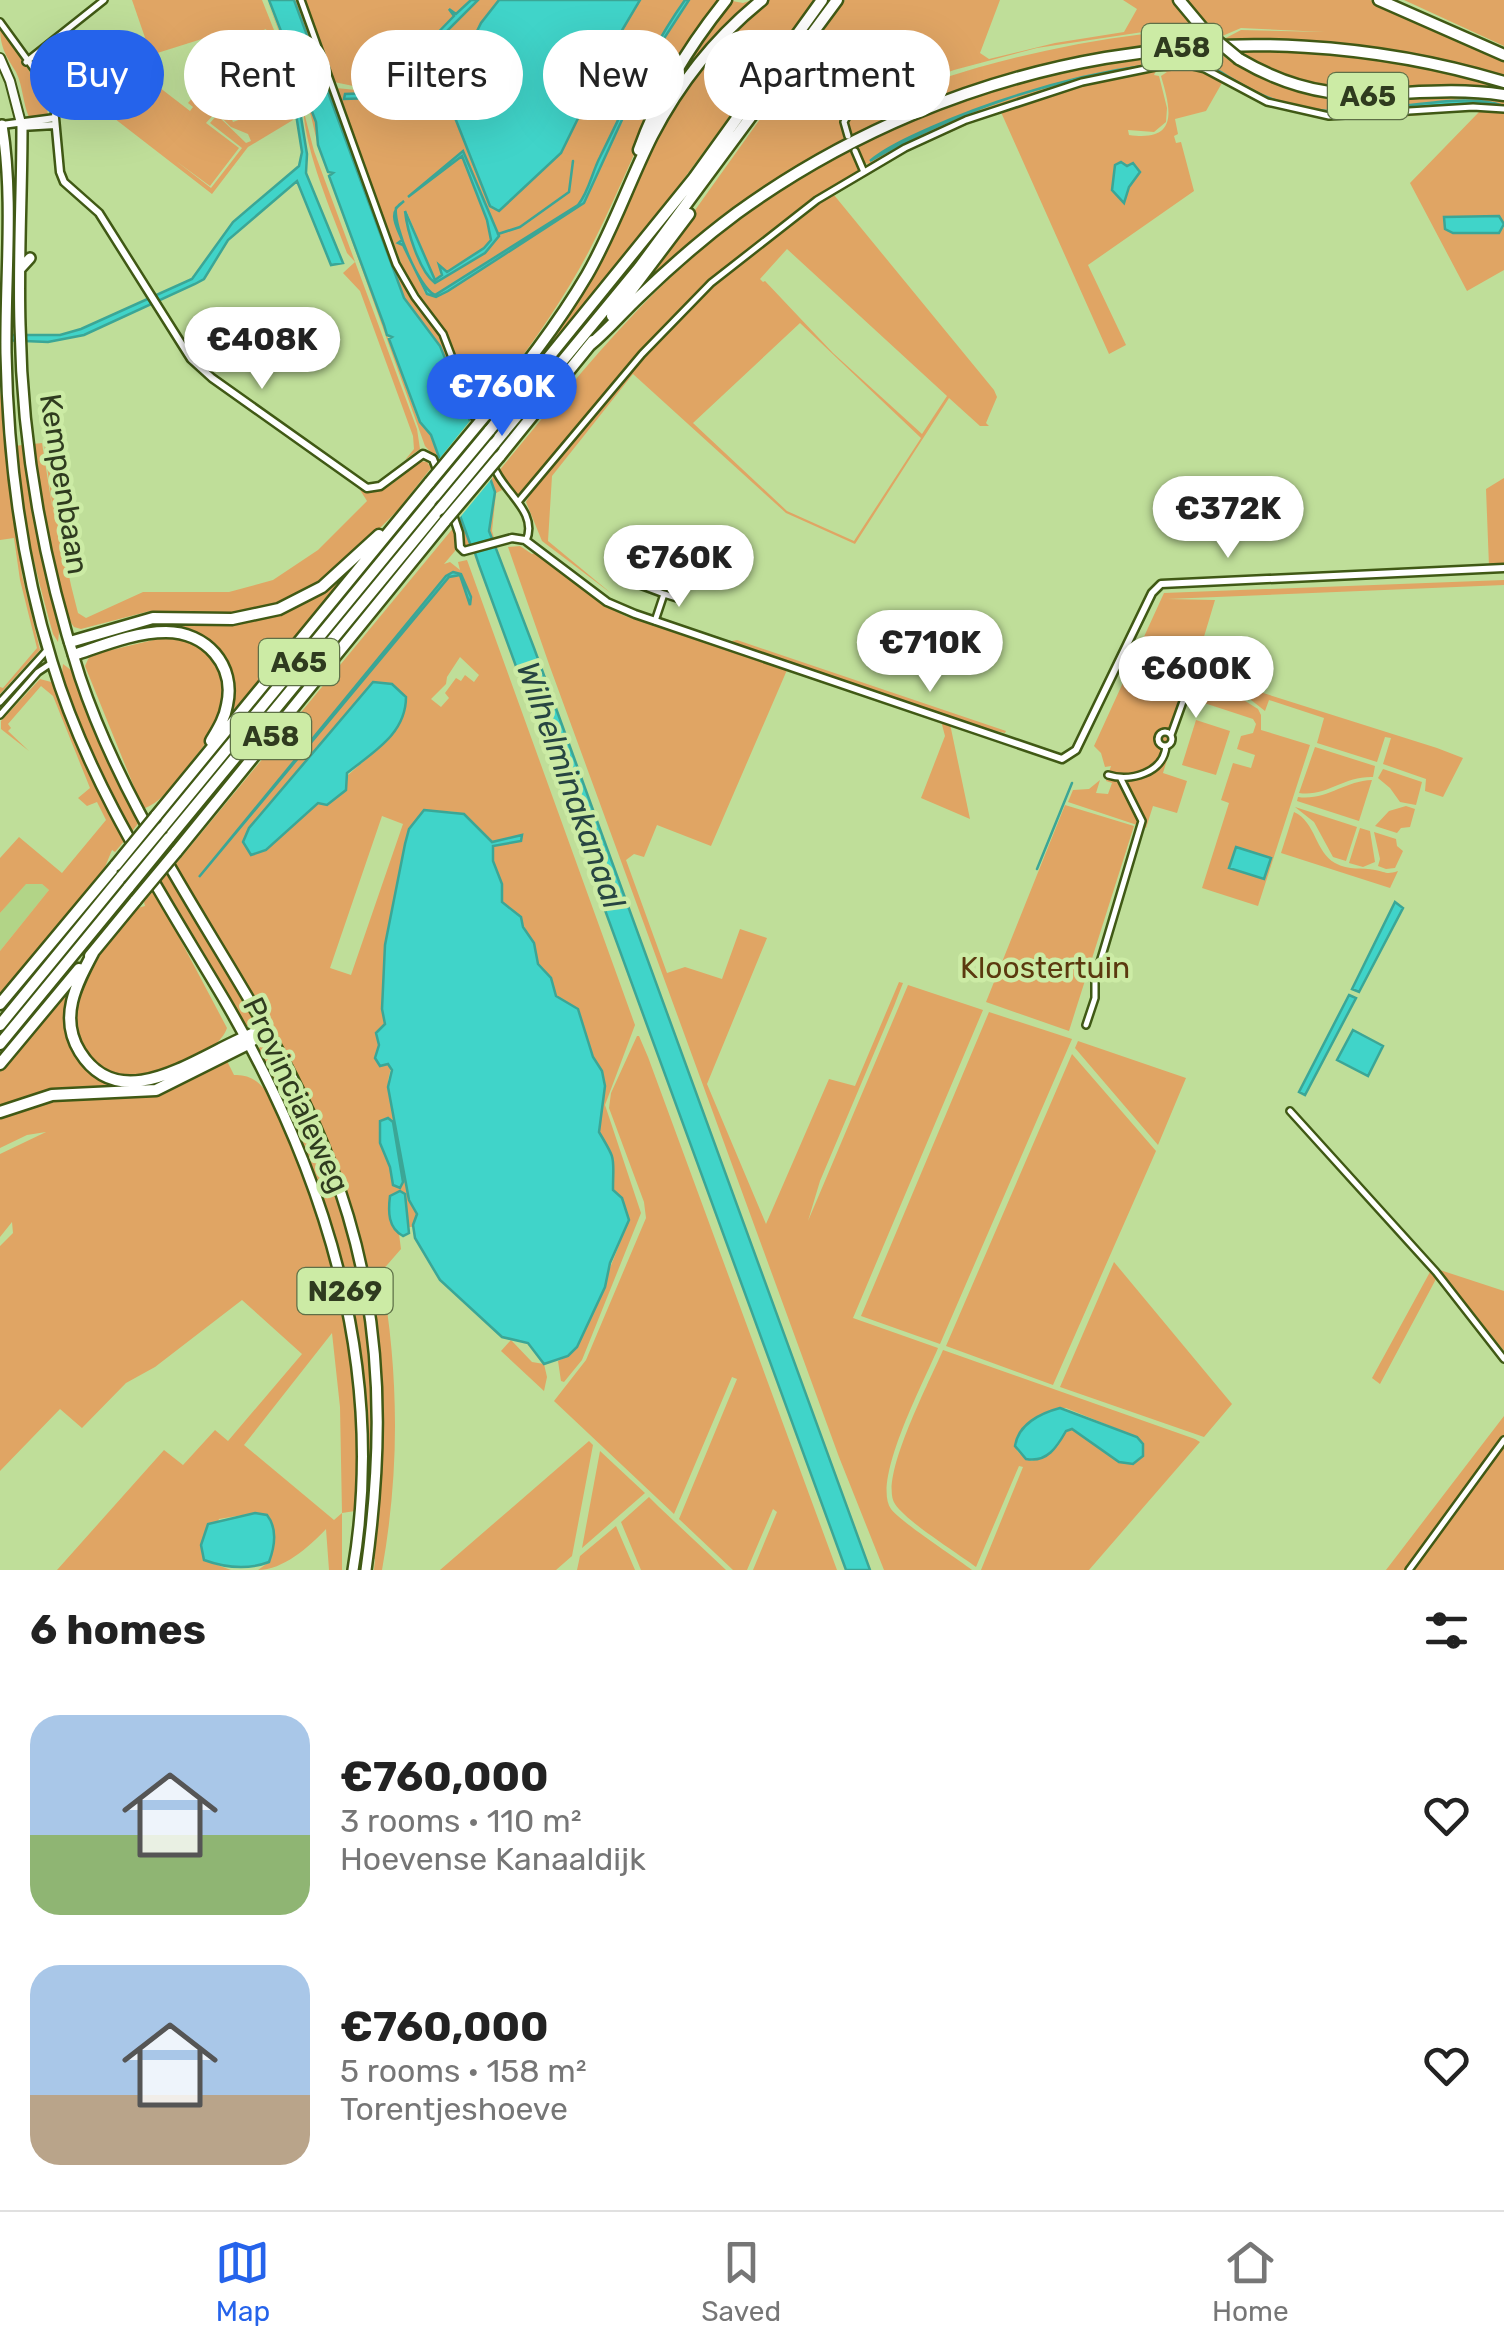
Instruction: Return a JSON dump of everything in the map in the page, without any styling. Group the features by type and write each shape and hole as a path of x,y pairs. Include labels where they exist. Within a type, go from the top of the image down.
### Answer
{"highway":[{"path":"635,173 639,148 667,89 726,0"},
{"name":"A58","path":"0,1004 484,417 562,315 603,245 635,173 682,86 719,40 762,0"},
{"name":"A65","path":"0,1044 694,178 822,0"},
{"name":"A65","path":"0,1025 122,876 166,833 620,292 710,176 837,0"},
{"name":"A65","path":"1179,0 1204,30 1239,60 1282,82 1330,94 1504,95"},
{"path":"1379,0 1504,55"},
{"name":"A58","path":"590,345 704,239 790,178 930,106 1010,79 1070,63 1146,51 1281,45 1370,52 1504,82"},
{"name":"Kempenbaan","path":"1,122 8,168 4,254 10,446 21,528 52,662 100,782 160,894"},
{"name":"Kempenbaan","path":"22,124 21,349 28,444 50,568 95,716 186,894"},
{"name":"A58","path":"0,1064 590,345 698,201 710,176"},
{"path":"20,205 30,220"},
{"path":"20,269 30,258"},
{"path":"1,304 7,319"},
{"name":"A58","path":"70,642 153,618 232,619 280,609 322,587 403,516"},
{"name":"A58","path":"74,654 161,632 192,636 208,646 225,670 229,697 223,720 199,764"},
{"path":"48,649 70,642"},
{"path":"52,662 74,654"},
{"name":"Provincialeweg","path":"160,894 246,1040 304,1159 325,1217 345,1290 358,1368 361,1490 353,1570"},
{"name":"Provincialeweg","path":"186,894 266,1029 326,1152 355,1236 368,1294 380,1423 366,1570"},
{"name":"A58","path":"94,951 71,1000 70,1018 79,1050 103,1074 131,1082 154,1080 246,1040"},
{"name":"A58","path":"0,1112 52,1095 156,1090 266,1029"}],"main road":[{"name":"Kempenbaan","path":"0,58 22,124"}],"street":[{"path":"26,62 104,0"},
{"path":"301,0 396,264 443,334 496,474 518,502 530,528 526,541"},
{"path":"0,22 53,95 64,182 99,214 182,347 201,369 367,488 380,486 419,455 429,455 464,552 515,538 526,541 607,602 654,621 1062,758 1070,756 1078,746 1152,593 1161,584 1504,568"},
{"path":"518,502 685,307 776,229 906,148 1001,107 1082,82 1155,68 1196,66 1268,102 1329,116 1472,107 1504,109"},
{"path":"845,120 848,136"},
{"path":"1,122 55,122"},
{"path":"855,151 864,172"},
{"path":"640,585 677,598"},
{"path":"654,621 664,594"},
{"path":"1,708 48,649"},
{"path":"1,708 52,662"},
{"path":"1166,746 1171,742 1190,682"},
{"path":"1166,746 1160,744 1158,737 1165,732 1171,735"},
{"path":"1108,776 1121,779 1153,768 1166,754 1166,746"},
{"path":"1086,1026 1095,998 1094,979 1142,821 1121,779"},
{"path":"1290,1111 1436,1272 1504,1360"},
{"path":"1408,1570 1504,1440"}],"shaded area":[{"path":"26,883 42,884 49,890 0,951 0,913"}],"green space":[{"path":"132,0 262,0 274,30 184,30 184,45 164,51 164,30 142,30"},
{"path":"294,0 299,0 310,30 305,30"},
{"path":"303,0 471,0 439,30 351,30 351,86 334,82 331,30 314,30"},
{"path":"478,0 499,0 478,30 447,30"},
{"path":"640,0 685,0 666,30 621,30"},
{"path":"689,0 719,0 684,53 684,30 669,30"},
{"path":"727,0 752,0 723,30 707,30"},
{"path":"767,0 815,0 793,30 735,30"},
{"path":"827,0 832,0 810,30 805,30"},
{"path":"845,0 1000,0 980,53 989,59 1055,43 1124,32 1137,9 1123,0 1173,0 1202,38 1172,38 1143,32 1037,48 950,72 950,30 824,30"},
{"path":"1187,0 1370,0 1504,59 1504,78 1366,49 1224,41 1241,30 1325,32 1241,28 1220,37"},
{"path":"1404,0 1504,0 1504,46"},
{"path":"0,27 30,72 30,117 18,77 2,46"},
{"path":"1144,34 1172,41 1207,42 1069,63 950,98 950,76 1068,46"},
{"path":"704,35 704,49 684,75 684,66"},
{"path":"1238,50 1306,53 1406,65 1504,88 1504,92 1395,94 1295,84"},
{"path":"1217,51 1280,85 1311,94 1374,99 1504,99 1504,109 1319,114 1267,100 1204,67 1188,64 1104,77 1022,98 957,122 872,165 865,163 857,148 910,120 950,120 950,103 984,91 1079,68"},
{"path":"704,65 704,120 727,120 647,229 487,424 485,421 539,355 666,120 684,120 684,91"},
{"path":"1191,67 1259,100 1222,83 1206,111 1175,119 1178,134 1174,136 1176,143 1181,142 1194,191 1088,265 1126,345 1109,354 1000,111 1077,88 1156,71 1154,75 1159,76 1167,108 1166,122 1154,132 1128,130 1129,135 1156,134 1168,121 1167,101 1161,76 1167,72 1161,70"},
{"path":"336,88 351,90 345,99 351,99 351,120 456,120 490,206 499,211 561,153 577,120 619,120 578,205 436,295 424,286 416,272 425,293 436,297 582,205 622,120 650,120 605,219 565,293 476,414 496,467 448,341 403,268","holes":["463,151 499,236 485,253 434,283 422,263 404,213 407,212 435,280 442,275 439,265 447,272 484,248 491,240 487,220 462,156 408,197"]},
{"path":"331,90 396,272 444,338 502,490 496,493 492,531 495,541 489,532 495,492 463,404 440,346 404,298 331,100"},
{"path":"164,91 184,106 184,120 209,120 206,123 239,148 210,186 176,161 211,188 242,148 210,123 222,120 246,143 251,141 248,134 224,120 293,120 248,147 212,194 116,120 164,120"},
{"path":"1267,103 1316,116 1353,118 1455,111 1504,112 1504,224 1498,216 1453,233 1499,233 1504,227 1504,270 1467,291 1410,183 1479,112 1343,119 1310,116"},
{"path":"305,120 417,429 420,449 405,460 414,449 413,436 360,291 343,273 355,262 347,253 309,145"},
{"path":"739,120 744,120 659,235 492,439 490,435 660,227"},
{"path":"759,120 844,120 847,140 737,209 633,297"},
{"path":"847,120 893,120 852,138"},
{"path":"978,120 906,152 834,195 994,390 997,397 986,423 989,426 980,426 949,398 855,544 786,513 633,374 552,476 548,541 612,594 542,541 526,502 537,484 591,414 691,307 749,255 808,210 870,170 934,137","holes":["787,249 947,396 922,434 833,353 760,279","800,323 921,438 854,541 787,511 693,423"]},
{"path":"852,150 859,168 854,176 763,237 676,315 520,496 499,471 659,288 756,207"},
{"path":"337,199 418,420 430,435 472,549 466,548 435,457 425,446"},
{"path":"0,389 22,575 40,650 0,694 0,687 37,648 14,538 0,540"},
{"path":"46,442 68,571 78,613 86,618 143,592 229,592 273,580 318,550 367,501 360,490 384,489 419,461 427,462 431,468 397,511 349,559 319,584 278,605 242,614 150,611 81,629 74,627 65,614 49,545 33,444 42,443 53,512"},
{"path":"23,445 41,557 60,623 58,642 20,494 13,446"},
{"path":"1504,478 1504,565 1489,566 1486,489"},
{"path":"437,500 438,504 167,834 165,831"},
{"path":"444,518 173,846 172,844"},
{"path":"454,527 455,551 444,564 450,562 460,570 458,562 467,560 635,1025 605,1105 641,1213 582,1360 561,1381 558,1361 568,1356 585,1331 629,1220 622,1198 613,1191 613,1160 599,1132 605,1086 602,1071 593,1057 578,1009 556,996 522,922 502,902 493,846 517,840 492,842 457,812 424,810 409,829 404,847 385,945 385,1024 378,1031 375,1058 380,1066 391,1067 390,1096 409,1200 417,1214 413,1227 408,1227 405,1201 395,1230 401,1249 381,1272 395,1421 392,1495 382,1570 374,1570 375,1559 371,1558 380,1461 380,1365 362,1243 344,1186 295,1074 175,865","holes":["460,657 479,675 474,682 465,675 461,681 456,678 441,707 431,699 446,684","406,697 403,718 390,738 288,828","382,816 403,824 351,975 330,968","388,1118 393,1122 403,1182 384,1154 379,1138 380,1121"]},
{"path":"520,546 532,554 538,552 602,604 625,616 787,670 711,846 657,825 644,857 634,854 626,860 667,973 685,967 722,979 740,929 767,938 707,1084 766,1224 829,1079 855,1086 899,982 903,983 820,1181 808,1221 908,985 983,1010 853,1318 938,1348 894,1454 887,1495 897,1515 972,1570 884,1570 839,1457 550,667 508,547"},
{"path":"360,559 223,725 231,685 204,644 182,628 139,631 172,621 273,613"},
{"path":"1504,580 1504,585 1167,599 1215,600 1163,773 1187,781 1177,813 1153,806 1146,828 1068,802 1073,790 1089,789 1100,780 1096,793 1108,794 1112,783 1106,781 1111,766 1105,767 1094,746 1164,593"},
{"path":"702,634 727,642 737,640 1006,731 970,725"},
{"path":"166,637 182,640 207,654 221,677 222,705 215,728 197,755 155,803 143,809 85,666 90,655"},
{"path":"63,664 71,670 93,729 140,821 130,834 76,725 63,680"},
{"path":"1200,673 1463,758 1443,797 1425,791 1426,779 1383,764 1391,738 1385,737 1377,762 1317,743 1324,718 1269,700 1265,711 1246,696 1197,680"},
{"path":"40,679 55,683 98,789 125,840 115,852 112,850 105,867 0,996 0,951 49,890 42,884 26,884 0,913 0,858 19,837 62,873 106,820 97,802 87,806 78,798 90,788 53,696 41,686 8,724 8,731 29,751 1,729 1,721"},
{"path":"1197,686 1242,699 1258,709 1261,730 1310,745 1258,906 1202,888 1229,803 1221,800 1233,763 1251,768 1255,755 1237,749 1241,736 1253,733 1256,724 1253,719 1192,699"},
{"path":"1196,720 1230,731 1216,775 1182,765"},
{"path":"941,721 950,724 970,819 921,798 945,736"},
{"path":"1315,747 1375,766 1373,777 1318,792 1299,793"},
{"path":"1383,769 1422,782 1416,805 1400,802 1378,778"},
{"path":"1372,780 1359,821 1297,801 1298,797 1317,796"},
{"name":"Kloostertuin","path":"1065,805 1134,826 1069,1031 986,1002"},
{"path":"1406,806 1415,809 1410,827 1397,833 1375,826 1389,811"},
{"path":"1295,807 1357,827 1346,861 1333,857 1314,822"},
{"path":"1294,812 1307,823 1323,852 1335,863 1386,873 1398,871 1390,888 1281,853"},
{"path":"1360,828 1370,831 1375,862 1363,867 1349,863"},
{"path":"1374,832 1396,839 1403,851 1395,868 1378,866"},
{"path":"169,871 255,1017 252,1026 243,1026 158,884"},
{"path":"154,890 227,1028 210,1049 181,1066 148,1076 120,1078 99,1068 84,1050 74,1027 74,1005 91,965 138,908 145,906"},
{"path":"75,981 69,1000 84,1062 126,1084 150,1085 166,1080 155,1086 89,1089 0,1110 0,1072"},
{"path":"989,1012 1072,1039 940,1344 861,1316"},
{"path":"637,1036 837,1570 753,1570 777,1512 773,1509 747,1570 733,1570 679,1519 737,1379 732,1377 674,1514 554,1401 586,1360 646,1218 644,1202 609,1108 611,1093"},
{"path":"1078,1041 1186,1078 1158,1145 1075,1048"},
{"path":"262,1044 335,1187 362,1279 370,1327 375,1426 368,1523 360,1570 356,1570 364,1432 355,1330 333,1235 300,1143 258,1050"},
{"path":"1072,1054 1156,1151 1053,1385 946,1346"},
{"path":"226,1059 234,1075 248,1077 263,1087 277,1112 307,1181 326,1240 355,1378 355,1511 342,1513 342,1570 329,1570 326,1529 286,1562 258,1570 269,1562 272,1553 255,1513 219,1519 204,1560 231,1570 57,1570 164,1450 183,1465 215,1430 228,1441 302,1354 242,1300 155,1367 126,1383 82,1428 60,1409 0,1471 0,1246 13,1233 12,1222 0,1237 0,1154 46,1132 27,1135 0,1148 0,1116 62,1098 131,1096","holes":["332,1333 340,1407 342,1513 334,1520 244,1445"]},
{"path":"1114,1262 1232,1404 1204,1437 1060,1387"},
{"path":"1440,1270 1504,1291 1504,1351 1446,1278"},
{"path":"1430,1272 1436,1279 1380,1384 1372,1378"},
{"path":"511,1340 532,1362 544,1364 544,1391 501,1351"},
{"path":"943,1350 1200,1442 1089,1570 981,1570 1023,1467 1019,1466 976,1567 910,1519 895,1504 892,1491 900,1452","holes":["1066,1408 1137,1437 1119,1462 1072,1429 1066,1431 1058,1446 1032,1461 1020,1454 1015,1446 1022,1430 1040,1416"]},
{"path":"1504,1416 1504,1570 1386,1570"},
{"path":"589,1441 593,1445 572,1556 556,1570 440,1570"},
{"path":"600,1451 645,1493 582,1548"},
{"path":"649,1497 726,1570 641,1570 621,1522"},
{"path":"616,1526 635,1570 577,1570 580,1556"}],"water":[{"path":"269,0 294,0 305,30 281,30"},
{"path":"471,0 478,0 448,30 440,30 454,16 449,9 456,14"},
{"path":"499,0 640,0 622,30 543,30 543,120 577,120 561,153 499,211 490,206 456,120 523,120 523,30 478,30"},
{"path":"685,0 689,0 669,30 666,30"},
{"path":"1151,65 1092,76 1033,90 1113,71"},
{"path":"1228,77 1272,99 1319,110 1464,101 1504,106 1458,104 1367,112 1321,111 1296,107 1271,100 1248,89"},
{"path":"1033,90 935,127 870,161 890,147 930,128"},
{"name":"Wilhelminakanaal","path":"331,100 404,298 440,346 464,404 495,492 489,531 493,541 486,544 488,548 495,546 534,648 870,1570 846,1570 479,565 475,553 480,550 472,549 431,435 420,422 389,339 392,337 387,335 329,176 333,173 328,172 318,145 316,122 331,120"},
{"path":"297,120 301,120 306,173 343,263 331,265 297,181 228,240 204,279 195,284 84,335 48,342 0,340 0,335 60,335 81,329 192,279 233,222 299,166 302,152"},
{"path":"618,120 622,120 584,203 436,297 427,294 403,245 398,243 402,240 396,209 408,255 435,295 578,205"},
{"path":"463,151 499,236 485,253 435,283 419,260 405,211 435,280 442,275 439,265 447,272 491,240 462,156 408,197"},
{"path":"1121,162 1127,166 1133,163 1140,172 1124,203 1112,190 1115,165"},
{"path":"1499,216 1504,224 1499,233 1453,233 1445,229 1444,217"},
{"path":"453,572 461,574 471,597 470,605 460,575 449,577 199,877 446,576"},
{"path":"373,682 392,684 406,697 405,710 394,732 347,773 346,790 327,805 318,803 266,850 251,855 243,842 249,828"},
{"path":"424,810 464,814 492,842 522,835 521,841 493,846 502,902 521,917 534,943 538,964 551,978 556,996 578,1009 593,1057 602,1071 605,1086 599,1132 613,1160 613,1190 622,1198 629,1220 610,1263 605,1287 577,1347 568,1356 544,1364 528,1343 502,1337 440,1280 415,1238 413,1225 417,1214 409,1200 388,1087 392,1070 388,1064 380,1066 375,1058 379,1045 376,1033 385,1024 385,945 409,829"},
{"path":"1236,847 1271,858 1264,879 1229,868"},
{"path":"1395,902 1403,908 1359,992 1352,989"},
{"path":"1349,995 1356,998 1305,1095 1299,1092"},
{"path":"1353,1030 1383,1046 1368,1076 1337,1060"},
{"path":"388,1118 393,1122 403,1182 400,1188 393,1185 380,1143 380,1121"},
{"path":"400,1191 405,1194 409,1233 403,1236 394,1229 389,1214 390,1196"},
{"path":"1060,1408 1137,1437 1143,1444 1143,1456 1133,1464 1119,1462 1072,1429 1046,1456 1026,1459 1015,1446 1021,1431 1038,1416"},
{"path":"255,1513 267,1515 273,1526 269,1562 237,1567 204,1560 201,1545 208,1524"}],"pier":[{"path":"473,417 494,476 457,521 436,463"}],"waterway":[{"path":"498,234 520,227 569,192 573,161"},
{"path":"1037,869 1072,783"}]}
